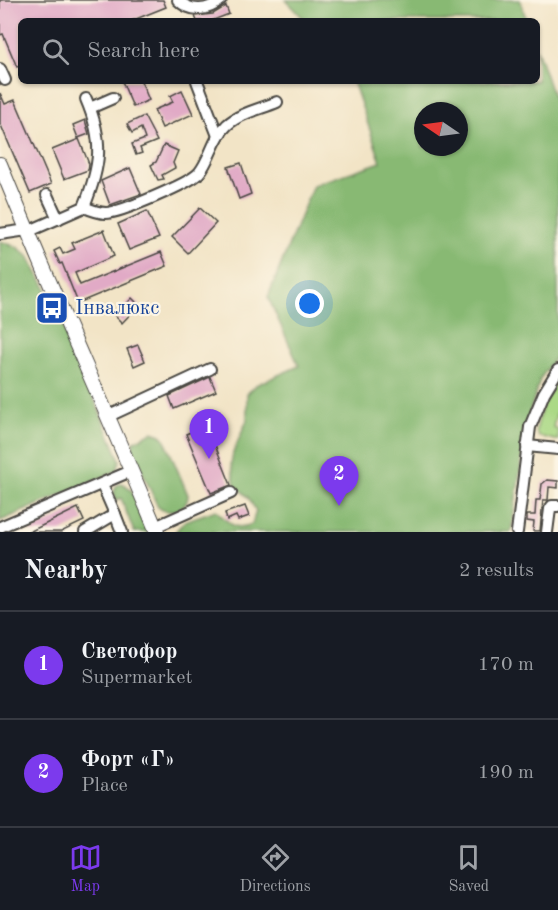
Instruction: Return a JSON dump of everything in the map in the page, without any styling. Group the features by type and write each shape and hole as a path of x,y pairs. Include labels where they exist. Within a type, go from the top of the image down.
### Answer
{"main road":[{"path":"0,164 156,530"}],"street":[{"path":"178,0 189,8 198,9 221,0"},
{"path":"0,69 5,80"},
{"path":"198,84 218,136"},
{"path":"0,234 27,230 84,207 95,180 97,166 97,125 88,103 113,98"},
{"path":"84,207 99,213 110,213 188,181 200,172 218,136 233,120 277,102"},
{"path":"47,195 58,219"},
{"path":"109,416 210,369"},
{"path":"517,532 527,446 536,410 558,370"},
{"path":"527,446 558,449"},
{"path":"0,527 131,471"},
{"path":"102,484 122,532"},
{"path":"156,530 231,493"},
{"path":"547,532 550,509 552,506 558,506"},
{"path":"85,532 115,514"}],"green space":[{"path":"286,0 520,0 526,18 303,18"},
{"path":"540,58 555,102 558,104 558,353 540,379 528,418 511,532 175,532 185,521 216,510 228,522 236,526 252,524 256,511 248,497 235,485 231,464 233,453 247,420 247,394 256,385 299,366 268,297 313,185 381,162 354,84 540,84"},
{"path":"0,241 17,247 28,256 46,288 46,298 52,313 61,321 120,460 117,470 112,473 0,521"},
{"path":"558,379 558,408 553,427 558,429 558,440 555,440 538,436 536,431 543,404"},
{"path":"152,432 164,438 188,495 185,504 177,510 167,511 158,507 133,450 133,442"},
{"path":"122,483 136,498 150,532 134,532 121,498 116,500 114,493 116,486"}],"building":[{"path":"0,0 163,0 166,7 138,18 18,18 17,67 3,34 0,35"},
{"path":"226,6 229,14 219,18 196,18 195,16 213,14"},
{"path":"123,84 142,84 149,100 133,107"},
{"path":"182,90 193,114 162,128 154,110 173,102 170,96"},
{"path":"0,93 5,104 15,100 51,184 30,193 0,123"},
{"path":"144,116 157,141 140,148 142,153 136,155 132,144 145,139 141,128 132,133 127,124"},
{"path":"85,120 89,134 78,138 73,125"},
{"path":"79,139 89,164 88,170 64,179 52,150"},
{"path":"164,145 178,151 173,163 175,168 162,175 164,179 158,180 151,165 156,162"},
{"path":"241,163 251,194 239,199 228,167"},
{"path":"130,168 141,194 110,205 101,181"},
{"path":"200,208 216,223 188,253 172,237"},
{"path":"147,211 159,238 129,250 118,224"},
{"path":"104,230 114,256 75,273 80,285 161,252 167,266 78,303 62,263 60,264 54,251 60,248 63,254 75,249 72,243"},
{"path":"132,298 139,305 122,323 115,316"},
{"path":"138,345 145,361 134,366 127,349"},
{"path":"210,377 216,391 174,409 169,396"},
{"path":"207,425 231,485 211,493 186,434"},
{"path":"547,480 558,481 558,488 549,487 548,500 543,500 540,531 533,531 534,522 527,521 527,515 535,515 536,500 540,500 542,484"},
{"path":"245,506 249,516 238,520 236,516 227,520 225,513"},
{"path":"78,508 84,521 61,532 29,532"}],"place":[{"name":"Інвалюкс","path":"52,308"},
{"name":"Светофор","path":"209,459"},
{"name":"Форт «Г»","path":"339,506"}]}
